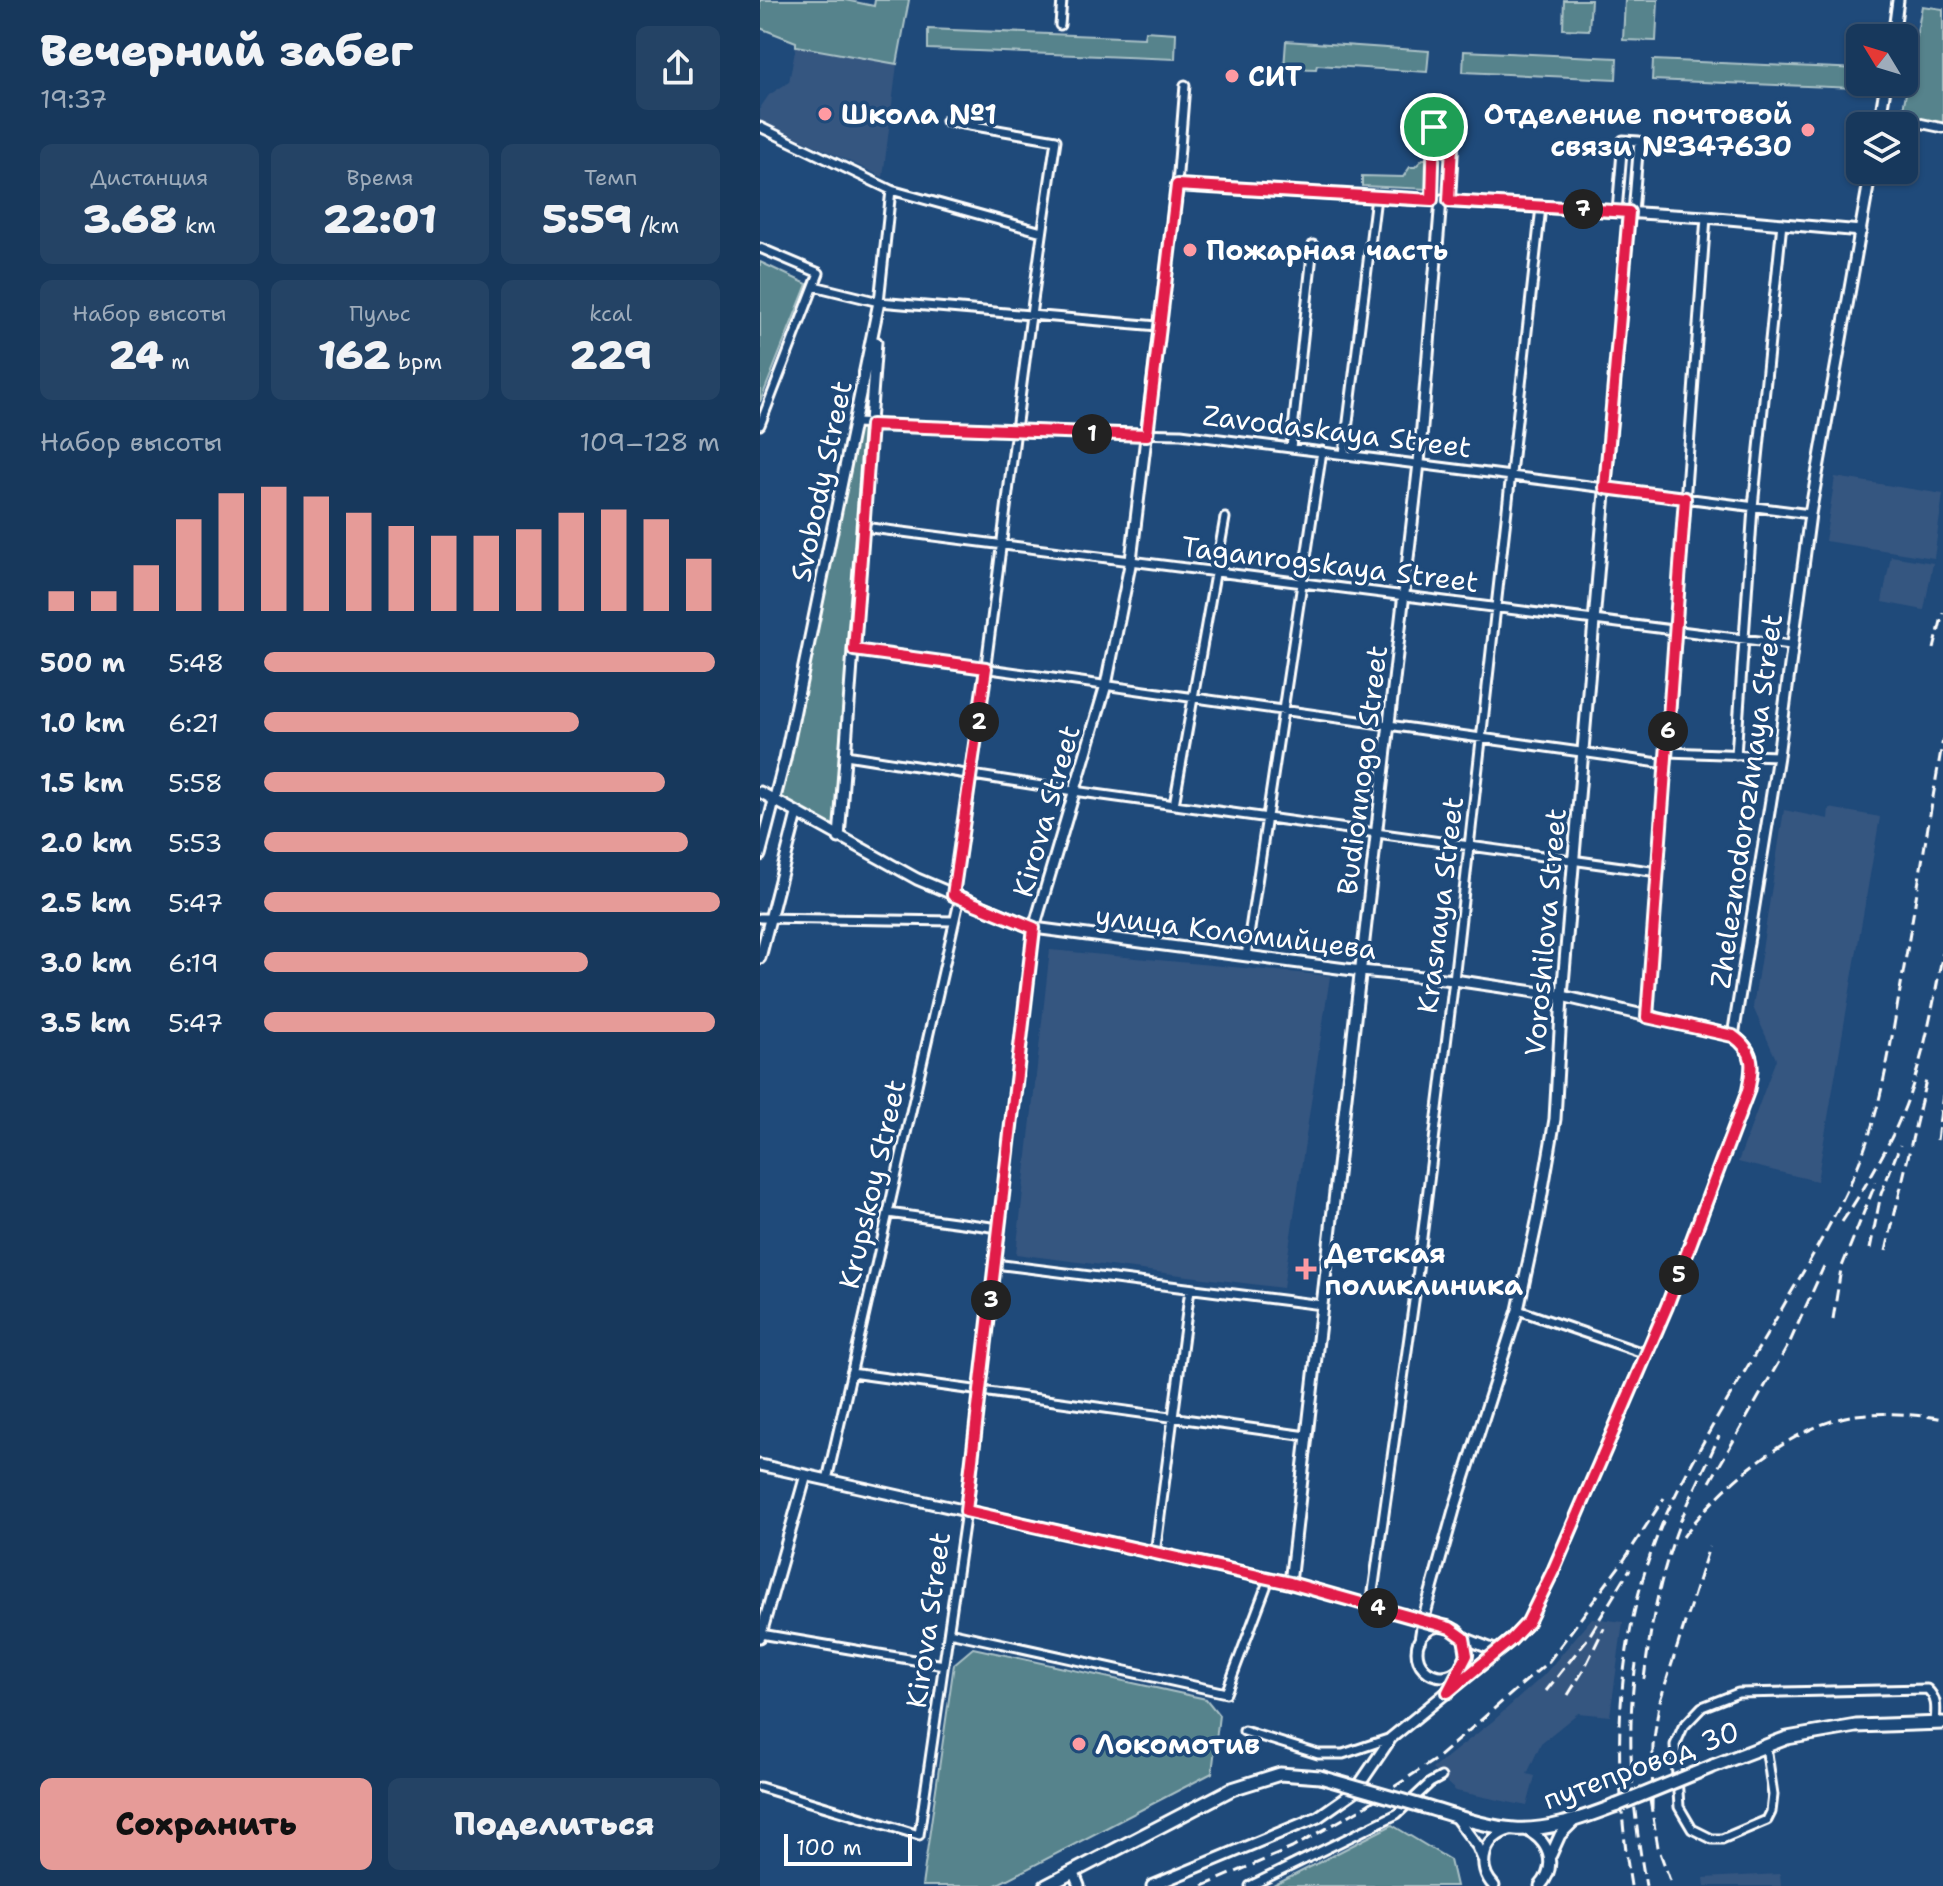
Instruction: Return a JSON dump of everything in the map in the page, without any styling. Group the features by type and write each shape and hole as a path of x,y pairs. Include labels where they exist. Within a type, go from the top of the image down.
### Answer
{"main road":[{"path":"1895,24 1898,0"},
{"name":"Zheleznodorozhnaya Street","path":"1733,1036 1778,756 1810,514 1869,184"},
{"path":"1177,185 1617,211 1861,231"},
{"name":"Kirova Street","path":"966,1511 1034,928 1106,685 1131,560 1177,185"},
{"name":"Budionnogo Street","path":"1290,1583 1419,463 1441,200"},
{"name":"Voroshilova Street","path":"1420,1640 1454,1510 1518,1310 1555,1119 1562,996 1631,212"},
{"name":"Svobody Street","path":"760,855 775,801 879,302"},
{"name":"Svobody Street","path":"839,838 879,302"},
{"name":"улица Коломийцева","path":"760,792 917,879 1034,928 1562,996 1733,1036"},
{"path":"760,958 765,919 797,814"},
{"path":"1152,1886 1318,1817 1355,1791 1391,1738 1528,1622 1554,1569 1667,1306 1748,1091 1753,1066 1744,1044 1733,1036"},
{"path":"760,1465 1290,1583 1450,1628 1464,1638 1497,1651"},
{"path":"760,1636 806,1475"},
{"path":"1450,1628 1433,1628 1420,1640 1418,1657 1427,1671 1443,1676 1497,1651"},
{"path":"1448,1692 1462,1667 1467,1646 1464,1638"},
{"name":"путепровод 30","path":"1074,1873 1232,1789 1280,1774 1320,1777 1454,1815 1518,1829 1547,1827 1617,1805 1787,1738 1856,1726 1939,1723"},
{"path":"1454,1815 1478,1847 1492,1885"},
{"path":"1543,1884 1553,1847 1575,1820"},
{"path":"1483,1861 1492,1839 1502,1832 1518,1829 1542,1839 1550,1858"},
{"path":"1046,1886 1074,1873 1079,1886"}],"street":[{"path":"1060,25 1062,0"},
{"name":"Kirova Street","path":"1177,185 1185,85"},
{"name":"Krupskoy Street","path":"827,1480 954,921 1029,316 1056,140 946,121"},
{"path":"1918,123 1943,128"},
{"path":"760,127 891,190 1042,232"},
{"name":"Budionnogo Street","path":"1434,127 1453,128 1441,200 1434,127"},
{"name":"Voroshilova Street","path":"1617,211 1623,140 1639,141 1631,212"},
{"name":"Svobody Street","path":"879,302 891,190"},
{"path":"1344,454 1376,197"},
{"name":"Krasnaya Street","path":"1371,1606 1415,1294 1454,980 1541,207"},
{"path":"1647,1017 1706,217"},
{"path":"1736,755 1753,507 1782,223"},
{"path":"1291,448 1313,245"},
{"path":"760,248 819,273 760,425"},
{"path":"814,286 879,302 1158,326"},
{"name":"Zavodaskaya Street","path":"856,423 1017,431 1181,434 1810,514"},
{"path":"1246,956 1322,451"},
{"path":"1174,805 1225,518"},
{"name":"Taganrogskaya Street","path":"863,527 1791,645"},
{"path":"854,650 1666,764"},
{"path":"1667,752 1778,756"},
{"path":"846,755 1074,791 1658,872"},
{"path":"765,919 954,921"},
{"path":"888,1213 999,1228"},
{"path":"995,1264 1322,1305"},
{"path":"1155,1554 1190,1289"},
{"path":"1518,1310 1646,1354"},
{"path":"851,1373 1307,1436"},
{"name":"Kirova Street","path":"760,1787 919,1835 966,1511"},
{"path":"949,1632 1226,1693 1269,1579"},
{"path":"760,1636 944,1665"},
{"path":"1766,1746 1773,1795 1767,1820 1722,1839 1712,1839 1692,1829 1679,1807 1675,1745 1683,1727 1702,1707 1738,1693 1927,1689 1936,1703 1939,1723"},
{"path":"1244,1731 1318,1754 1343,1754 1391,1738"},
{"path":"1250,1886 1397,1814 1430,1783 1441,1777"}],"shaded area":[{"name":"Школа №1","path":"796,46 897,64 883,177 760,120 760,108 769,95 789,82"},
{"path":"1835,477 1943,494 1934,558 1825,541"},
{"path":"1891,556 1933,563 1924,610 1882,602"},
{"path":"1829,808 1880,817 1817,1181 1738,1162 1776,1059 1753,1007 1784,810 1828,819"},
{"path":"1050,950 1330,976 1283,1288 1016,1254"},
{"path":"1592,1618 1623,1622 1610,1716 1578,1713 1541,1743 1527,1774 1535,1776 1527,1806 1456,1791 1432,1769 1493,1721 1544,1675"},
{"path":"1780,1874 1781,1886 1705,1886 1704,1878"}],"green space":[{"path":"760,0 845,0 874,6 875,0 909,0 897,64 796,46 796,42 760,28"},
{"path":"1564,0 1591,0 1589,30 1563,29"},
{"path":"1625,0 1658,0 1656,41 1623,40"},
{"path":"1922,6 1943,9 1943,123 1918,118 1918,112 1903,112 1905,96 1918,96 1918,28"},
{"path":"928,29 1144,38 1145,31 1176,33 1175,59 928,49"},
{"path":"1286,41 1429,51 1427,72 1317,65 1316,69 1284,68"},
{"path":"1464,51 1617,58 1616,79 1463,72"},
{"path":"1653,60 1846,68 1846,88 1652,80"},
{"path":"1423,159 1428,159 1428,189 1362,186 1362,176 1403,177 1410,167 1415,167"},
{"path":"760,262 807,284 760,402"},
{"path":"856,424 871,425 839,838 776,801"},
{"name":"Локомотив","path":"973,1648 1206,1699 1219,1715 1212,1773 994,1886 922,1886 954,1664"},
{"path":"1392,1825 1450,1860 1456,1886 1273,1886"}],"railway":[{"path":"1934,649 1943,613"},
{"path":"1631,1886 1621,1792 1620,1745 1627,1651 1636,1605 1649,1560 1678,1490 1830,1225 1867,1141 1890,1048 1943,739"},
{"path":"1842,1222 1882,1155 1907,1102 1927,1035 1943,951"},
{"path":"1886,1251 1927,1076"},
{"path":"1937,1140 1943,1095"},
{"path":"1870,1249 1881,1194 1900,1145"},
{"path":"1833,1319 1841,1269 1876,1182"},
{"path":"1710,1482 1789,1344 1824,1266"},
{"path":"1683,1537 1716,1498 1737,1479 1783,1444 1807,1431 1856,1415 1900,1414 1943,1419"},
{"path":"1644,1679 1656,1605 1670,1551 1719,1436"},
{"path":"1203,1886 1292,1848 1364,1807 1436,1759 1549,1661 1624,1560 1664,1498"},
{"path":"1652,1809 1653,1746 1659,1704 1709,1547"},
{"path":"1546,1691 1588,1638 1630,1569"},
{"path":"1568,1695 1604,1628"},
{"path":"1636,1664 1631,1719 1632,1775 1646,1886"},
{"path":"1650,1800 1658,1847 1672,1886"}],"place":[{"name":"СИТ","path":"1232,76"},
{"name":"Школа №1","path":"825,114"},
{"name":"Отделение почтовой связи №347630","path":"1808,130"},
{"name":"Пожарная часть","path":"1190,250"},
{"name":"Детская поликлиника","path":"1306,1269"},
{"name":"Локомотив","path":"1079,1744"}],"route":[{"path":"1434,127 1453,128 1449,201 1629,212 1605,488 1685,498 1647,1017 1733,1036 1744,1044 1753,1066 1748,1091 1667,1306 1554,1569 1528,1622 1448,1692 1467,1655 1464,1638 1450,1628 1290,1583 966,1511 1034,928 953,895 986,668 854,650 871,425 1147,435 1177,185 1432,200 1434,127"}]}
